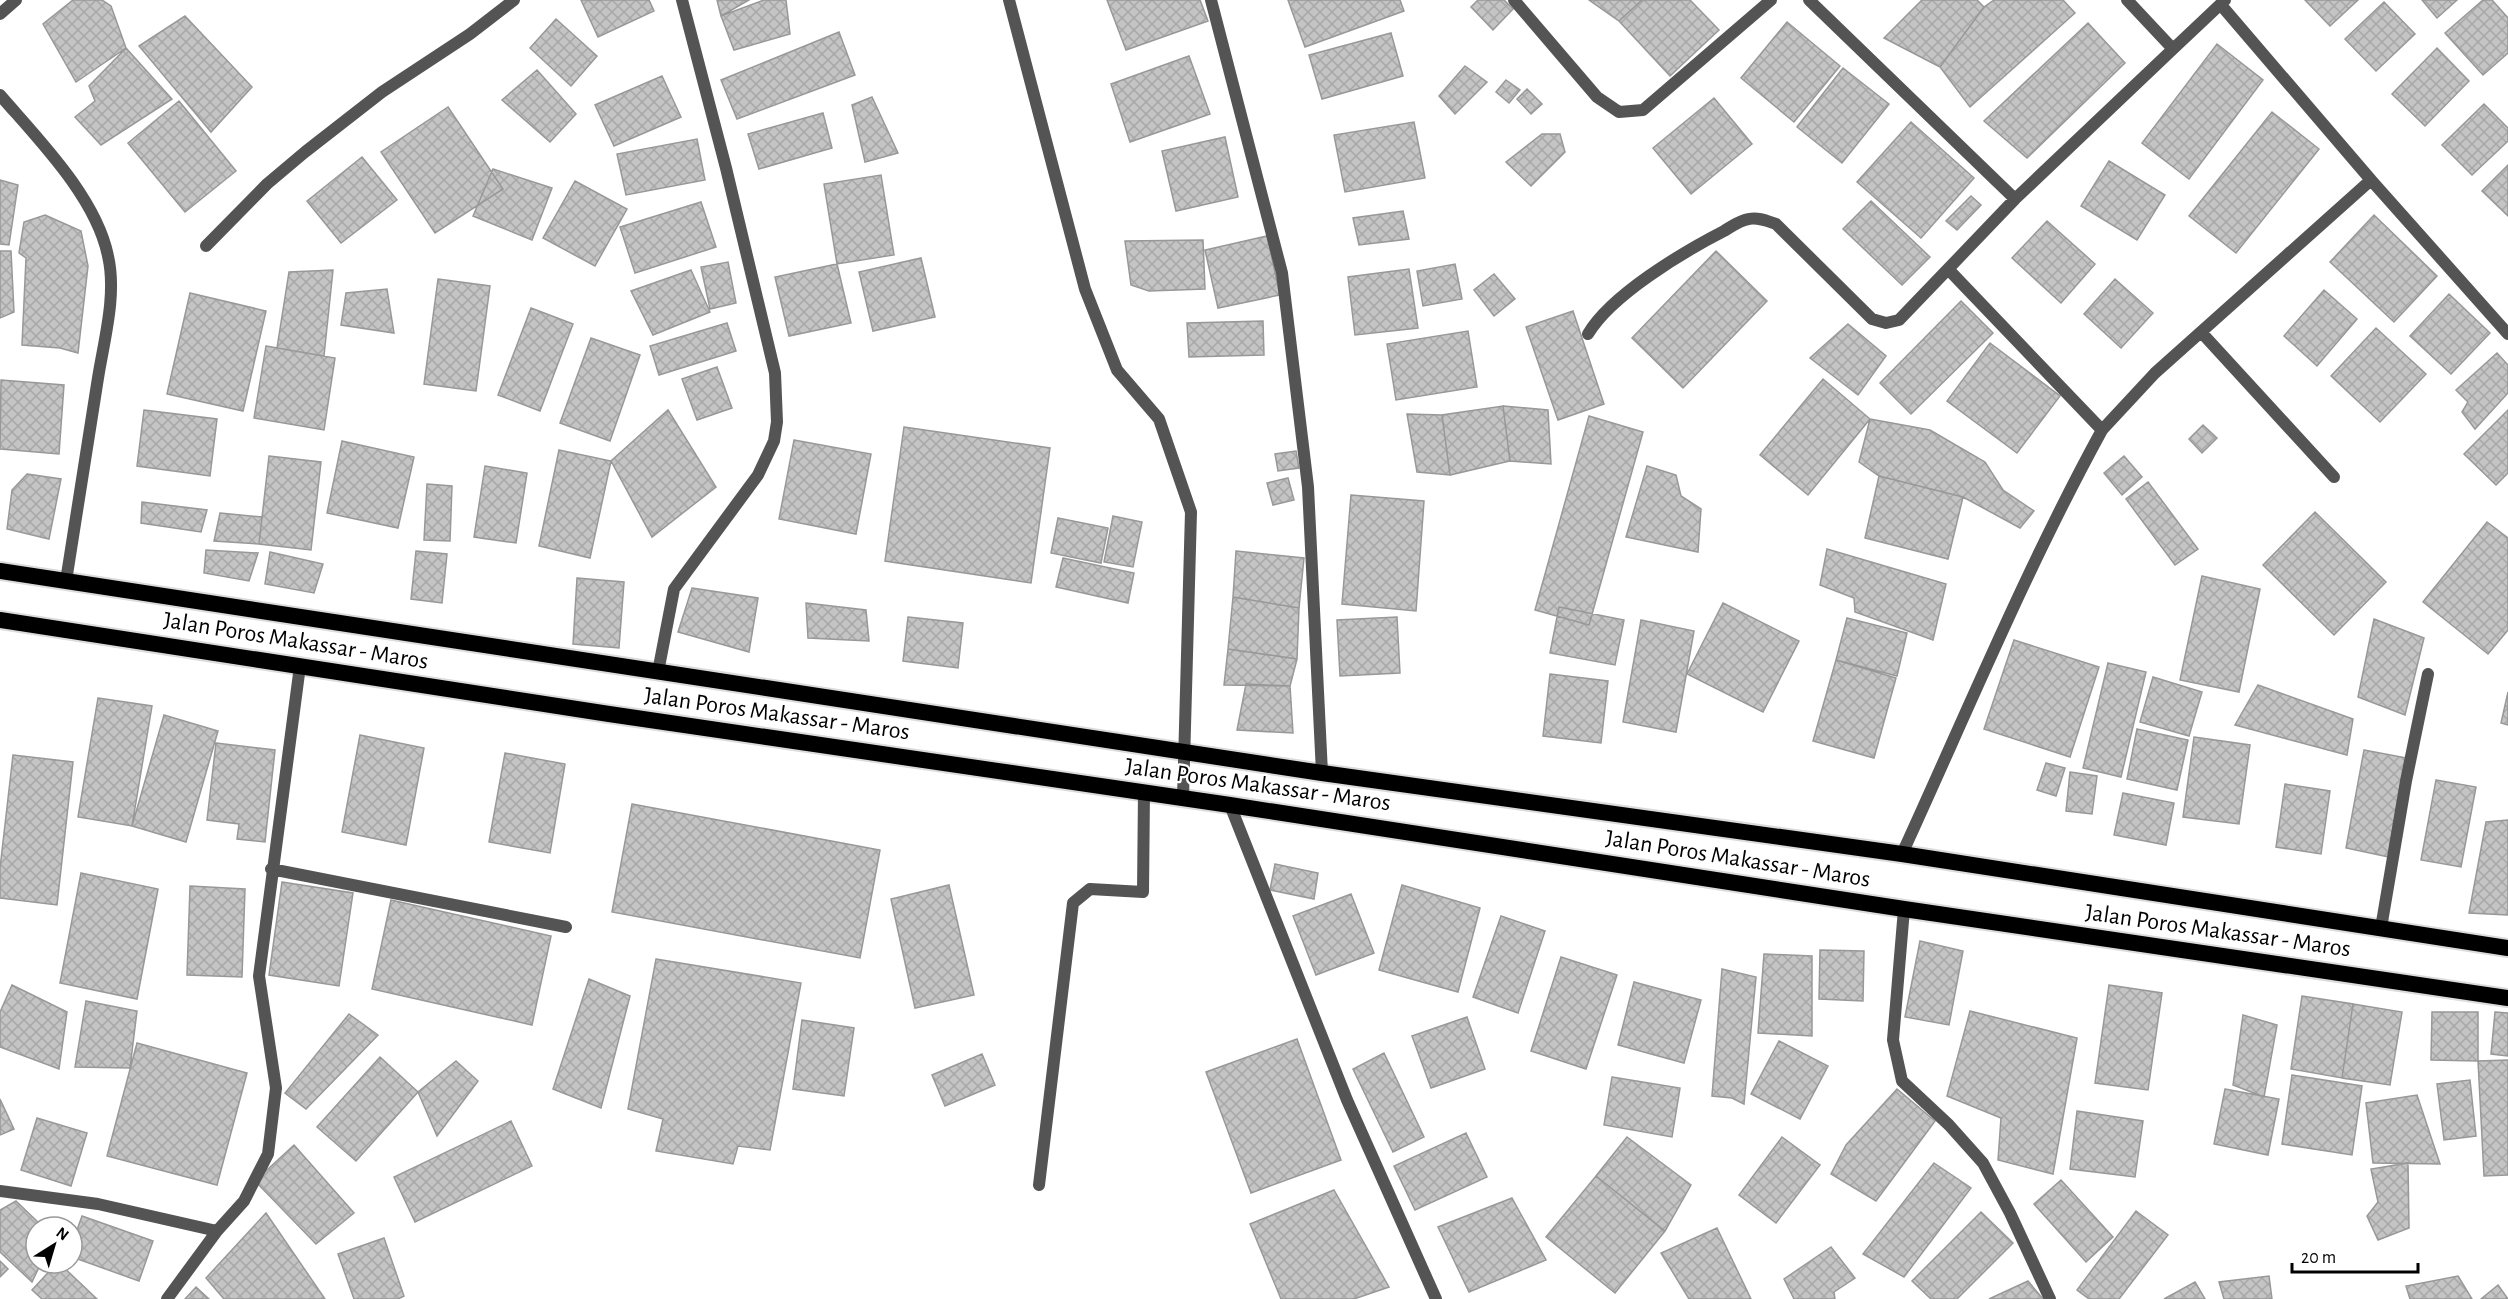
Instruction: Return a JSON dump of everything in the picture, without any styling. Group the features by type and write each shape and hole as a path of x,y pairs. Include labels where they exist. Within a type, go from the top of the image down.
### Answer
{"highway":[{"name":"Jalan Poros Makassar - Maros","path":"0,571 1186,750 1322,773 1902,854 2508,948"},
{"name":"Jalan Poros Makassar - Maros","path":"0,620 1904,909 2508,998"}],"street":[{"path":"0,14 16,0"},
{"path":"206,246 267,184 298,158 382,92 470,34 514,0"},
{"path":"658,672 674,589 758,475 774,441 777,422 774,373 726,168 682,0"},
{"path":"1009,0 1085,289 1117,370 1159,419 1191,512 1183,798"},
{"path":"1211,0 1282,273 1308,486 1322,773"},
{"path":"1514,0 1597,97 1619,112 1642,110 1771,0"},
{"path":"1809,0 2015,199"},
{"path":"2127,0 2173,48"},
{"path":"1588,334 1603,314 1643,281 1688,249 1748,219 1760,219 1776,224 1872,319 1886,323 1899,320 2015,199 2223,2 2371,180 2508,334"},
{"path":"0,95 66,172 95,221 108,256 110,288 105,333 66,581"},
{"path":"1902,854 2036,560 2102,430 2155,373 2371,180"},
{"path":"1948,269 2102,430"},
{"path":"2201,332 2334,477"},
{"path":"167,1299 217,1231 244,1201 268,1154 276,1088 259,976 271,869 300,666"},
{"path":"2381,928 2406,781 2428,674"},
{"path":"1040,1185 1073,903 1090,889 1143,892 1144,792"},
{"path":"1230,805 1347,1100 1436,1299"},
{"path":"271,869 566,927"},
{"path":"1904,909 1893,1040 1902,1082 1949,1125 1983,1163 2010,1213 2050,1299"},
{"path":"0,1191 98,1204 217,1231"}],"building":[{"path":"73,0 102,0 111,6 126,48 76,82 43,24"},
{"path":"581,0 649,0 654,11 598,37"},
{"path":"717,0 749,0 721,16"},
{"path":"764,0 786,0 790,34 734,50 721,16"},
{"path":"1107,0 1200,0 1208,21 1126,50"},
{"path":"1288,0 1400,0 1404,11 1305,47"},
{"path":"1478,0 1504,0 1513,9 1493,30 1471,7"},
{"path":"1589,0 1642,0 1619,21"},
{"path":"1642,0 1690,0 1719,30 1670,76 1619,21"},
{"path":"1922,0 1977,0 1984,7 1940,67 1884,38"},
{"path":"1994,0 2063,0 2075,13 1970,107 1940,67 1984,7"},
{"path":"2305,0 2358,0 2330,26"},
{"path":"2422,0 2457,0 2437,18"},
{"path":"2483,0 2492,0 2508,18 2508,53 2483,75 2445,33"},
{"path":"2384,2 2415,34 2376,71 2345,39"},
{"path":"185,16 252,87 211,132 139,46"},
{"path":"556,19 597,56 571,86 530,48"},
{"path":"1787,22 1840,66 1794,122 1741,78"},
{"path":"2088,23 2125,63 2027,158 1984,121"},
{"path":"839,32 855,75 737,119 721,80"},
{"path":"1391,33 1403,76 1322,99 1309,55"},
{"path":"2217,44 2263,80 2189,179 2142,143"},
{"path":"126,48 172,99 101,145 75,117 95,101 89,86"},
{"path":"2437,48 2469,81 2425,126 2392,94"},
{"path":"1189,56 1210,114 1130,142 1111,84"},
{"path":"1465,66 1487,82 1455,114 1439,96"},
{"path":"1843,68 1889,104 1842,163 1797,127"},
{"path":"537,70 576,114 550,142 502,100"},
{"path":"662,76 681,117 614,146 595,105"},
{"path":"1506,80 1520,90 1509,103 1496,92"},
{"path":"1527,89 1542,104 1531,114 1517,99"},
{"path":"872,97 898,153 865,162 852,105"},
{"path":"1714,98 1752,144 1691,194 1653,148"},
{"path":"179,101 236,171 185,212 128,143"},
{"path":"2484,104 2508,128 2508,141 2472,175 2442,145"},
{"path":"448,107 503,189 435,233 381,152"},
{"path":"2272,112 2319,149 2236,253 2189,216"},
{"path":"823,113 832,148 759,169 748,134"},
{"path":"1414,122 1425,178 1345,192 1334,135"},
{"path":"1911,122 1974,178 1921,238 1857,182"},
{"path":"1542,134 1560,134 1565,152 1531,186 1506,162"},
{"path":"1225,137 1238,197 1176,211 1162,151"},
{"path":"697,139 705,180 626,195 617,154"},
{"path":"362,157 397,200 341,243 307,201"},
{"path":"2109,161 2165,195 2137,240 2081,206"},
{"path":"2508,165 2508,216 2482,191"},
{"path":"493,169 552,188 532,240 473,216"},
{"path":"881,175 894,255 837,264 824,184"},
{"path":"0,180 18,185 9,245 0,244"},
{"path":"575,181 627,209 595,266 543,238"},
{"path":"1971,196 1981,205 1957,230 1946,221"},
{"path":"1871,201 1930,257 1902,285 1843,229"},
{"path":"701,202 716,247 635,273 620,227"},
{"path":"1403,211 1409,239 1359,245 1353,218"},
{"path":"45,215 81,231 88,266 78,353 60,348 22,345 26,258 19,253 24,222"},
{"path":"2374,215 2437,276 2394,322 2330,262"},
{"path":"2047,221 2095,264 2061,303 2012,258"},
{"path":"1267,236 1280,295 1218,308 1205,250"},
{"path":"1203,240 1205,289 1149,291 1131,285 1125,241"},
{"path":"0,251 11,251 14,312 0,318"},
{"path":"1716,251 1767,301 1683,388 1632,338"},
{"path":"921,258 935,317 873,331 859,272"},
{"path":"728,262 736,303 710,309 701,267"},
{"path":"837,264 851,323 789,336 775,277"},
{"path":"1455,264 1462,299 1423,306 1417,271"},
{"path":"1409,269 1418,328 1355,335 1348,277"},
{"path":"333,270 324,356 277,348 289,272"},
{"path":"691,270 710,312 653,335 631,291"},
{"path":"1494,274 1515,299 1494,316 1474,290"},
{"path":"438,279 490,286 476,391 424,384"},
{"path":"2115,279 2153,313 2121,348 2084,314"},
{"path":"387,289 394,333 341,325 346,293"},
{"path":"2324,290 2357,319 2317,366 2284,336"},
{"path":"190,293 266,311 243,411 167,394"},
{"path":"2449,294 2490,333 2451,374 2410,336"},
{"path":"1961,301 1993,333 1911,414 1880,383"},
{"path":"531,308 573,324 540,411 498,395"},
{"path":"1573,311 1604,404 1558,420 1526,327"},
{"path":"1263,321 1264,355 1189,357 1187,323"},
{"path":"727,323 736,351 659,375 650,346"},
{"path":"1848,324 1886,356 1858,395 1810,358"},
{"path":"2376,328 2426,374 2380,422 2331,376"},
{"path":"1468,331 1477,387 1396,400 1387,344"},
{"path":"591,338 640,355 610,441 560,423"},
{"path":"1990,343 2060,396 2017,453 1947,401"},
{"path":"266,346 335,358 324,430 254,418"},
{"path":"2497,353 2508,365 2508,393 2475,429 2462,412 2468,402 2456,390"},
{"path":"717,367 732,408 697,420 682,379"},
{"path":"1823,379 1870,419 1808,495 1760,455"},
{"path":"1,380 64,385 59,454 0,449"},
{"path":"1503,406 1548,410 1551,464 1510,461"},
{"path":"1503,406 1510,461 1450,475 1442,415"},
{"path":"144,410 217,419 210,476 137,466"},
{"path":"668,410 716,487 652,537 611,461"},
{"path":"2508,410 2508,473 2496,485 2464,454"},
{"path":"1407,414 1442,415 1450,475 1417,472"},
{"path":"1589,416 1643,432 1589,625 1535,610"},
{"path":"1870,419 1930,430 1985,462 2003,490 2034,511 2020,528 1963,497 1879,476 1859,462"},
{"path":"2203,425 2217,438 2202,453 2189,439"},
{"path":"904,427 1050,448 1031,583 885,561"},
{"path":"794,440 871,454 856,534 779,519"},
{"path":"342,441 414,457 398,528 327,513"},
{"path":"559,450 611,461 590,558 539,546"},
{"path":"1296,451 1299,468 1278,471 1275,454"},
{"path":"269,456 321,462 311,550 259,544"},
{"path":"2124,456 2142,477 2122,495 2104,473"},
{"path":"485,466 527,473 516,543 474,537"},
{"path":"1647,466 1676,475 1681,496 1701,509 1698,552 1626,537"},
{"path":"27,474 61,479 49,539 7,529 12,490"},
{"path":"1879,476 1963,497 1948,559 1865,538"},
{"path":"1288,478 1294,500 1273,505 1267,483"},
{"path":"2148,482 2198,549 2175,565 2126,499"},
{"path":"427,484 452,486 450,541 424,540"},
{"path":"1351,495 1424,501 1416,611 1342,604"},
{"path":"142,502 207,510 201,532 141,523"},
{"path":"2315,512 2386,582 2334,635 2263,565"},
{"path":"220,513 262,517 259,544 214,541"},
{"path":"1113,516 1142,522 1133,567 1104,562"},
{"path":"1058,518 1108,528 1101,563 1051,553"},
{"path":"2487,522 2508,538 2508,630 2488,654 2423,602"},
{"path":"1827,549 1946,584 1933,640 1855,612 1854,598 1820,585"},
{"path":"206,550 258,553 249,581 204,573"},
{"path":"416,551 447,554 442,603 411,599"},
{"path":"1236,551 1304,558 1299,608 1233,597"},
{"path":"270,552 323,564 314,593 265,584"},
{"path":"1063,558 1134,573 1128,603 1056,587"},
{"path":"2202,576 2260,589 2239,692 2180,680"},
{"path":"577,578 624,582 619,648 573,644"},
{"path":"692,588 758,598 749,652 678,632"},
{"path":"1233,597 1299,608 1297,659 1228,649"},
{"path":"806,603 866,610 869,641 808,638"},
{"path":"1723,603 1799,641 1763,712 1687,674"},
{"path":"1559,607 1624,620 1615,665 1550,653"},
{"path":"908,617 963,623 958,668 903,661"},
{"path":"1397,617 1400,673 1340,676 1337,620"},
{"path":"1847,618 1907,633 1897,676 1836,660"},
{"path":"2374,619 2424,638 2405,715 2358,697"},
{"path":"1641,620 1694,631 1676,732 1623,722"},
{"path":"2014,640 2099,667 2070,757 1984,729"},
{"path":"1228,649 1297,659 1290,686 1224,685"},
{"path":"1836,660 1896,678 1874,758 1813,741"},
{"path":"2108,663 2146,672 2121,777 2083,768"},
{"path":"1550,674 1608,681 1601,743 1543,736"},
{"path":"2153,677 2202,692 2189,736 2140,722"},
{"path":"1246,684 1290,686 1293,733 1237,730"},
{"path":"2258,685 2353,719 2347,755 2235,725"},
{"path":"2508,692 2508,725 2501,723"},
{"path":"98,698 152,706 132,826 78,817"},
{"path":"164,715 218,731 186,842 132,826"},
{"path":"2137,729 2188,740 2177,790 2127,779"},
{"path":"360,735 424,748 406,845 342,832"},
{"path":"2194,737 2250,745 2239,824 2183,817"},
{"path":"216,743 275,750 265,842 237,839 239,824 207,820"},
{"path":"2364,750 2407,758 2389,857 2346,848"},
{"path":"505,753 565,764 550,853 489,842"},
{"path":"13,755 73,762 57,905 0,898 0,868"},
{"path":"2046,763 2065,768 2056,796 2037,790"},
{"path":"2070,772 2097,776 2092,814 2066,811"},
{"path":"2436,780 2476,787 2461,867 2421,860"},
{"path":"2285,784 2330,791 2321,854 2276,847"},
{"path":"2123,793 2174,803 2166,845 2114,835"},
{"path":"632,804 880,850 860,958 612,912"},
{"path":"2508,820 2508,915 2469,913 2486,822"},
{"path":"1275,864 1318,873 1314,899 1270,890"},
{"path":"81,873 158,889 137,999 60,983"},
{"path":"282,882 353,893 339,986 269,975"},
{"path":"949,885 974,995 915,1008 891,899"},
{"path":"1402,885 1480,908 1458,992 1379,970"},
{"path":"190,886 245,889 242,977 187,975"},
{"path":"1351,894 1374,953 1316,975 1293,916"},
{"path":"391,900 551,936 532,1025 372,989"},
{"path":"1501,916 1545,931 1518,1013 1473,997"},
{"path":"1920,941 1963,951 1949,1025 1905,1017"},
{"path":"1820,950 1864,951 1863,1001 1819,999"},
{"path":"1764,954 1812,956 1812,1036 1758,1033"},
{"path":"1561,957 1617,975 1586,1069 1531,1051"},
{"path":"656,959 801,983 770,1150 738,1146 733,1164 656,1151 663,1119 628,1109"},
{"path":"1722,969 1756,977 1744,1104 1732,1098 1712,1096"},
{"path":"589,979 630,996 601,1108 553,1089"},
{"path":"1634,982 1701,1000 1684,1063 1618,1045"},
{"path":"12,985 67,1012 59,1069 0,1047 0,1012"},
{"path":"2109,985 2162,993 2148,1090 2095,1083"},
{"path":"2302,996 2353,1004 2342,1078 2291,1069"},
{"path":"86,1001 137,1011 130,1068 75,1067"},
{"path":"2353,1004 2402,1012 2390,1085 2342,1078"},
{"path":"1970,1011 2077,1038 2053,1174 1998,1160 2001,1118 1947,1096"},
{"path":"2432,1012 2478,1012 2478,1061 2431,1060"},
{"path":"2495,1012 2508,1013 2508,1056 2491,1054"},
{"path":"349,1014 378,1035 306,1109 285,1093"},
{"path":"2243,1015 2277,1025 2264,1097 2233,1085"},
{"path":"1467,1017 1485,1069 1431,1088 1412,1036"},
{"path":"802,1020 854,1028 844,1096 793,1089"},
{"path":"1297,1039 1341,1160 1251,1193 1206,1072"},
{"path":"1779,1041 1828,1066 1800,1119 1751,1094"},
{"path":"137,1043 247,1073 217,1185 107,1156"},
{"path":"1384,1053 1424,1137 1393,1152 1353,1069"},
{"path":"982,1054 995,1085 945,1106 932,1075"},
{"path":"380,1057 418,1092 356,1161 317,1127"},
{"path":"2508,1060 2508,1175 2484,1176 2478,1061"},
{"path":"456,1061 478,1081 437,1136 418,1092"},
{"path":"2292,1075 2362,1086 2352,1155 2282,1144"},
{"path":"1612,1077 1680,1088 1672,1137 1604,1125"},
{"path":"2470,1080 2476,1136 2444,1140 2437,1084"},
{"path":"1897,1089 1935,1121 1876,1201 1831,1174 1846,1145"},
{"path":"2225,1089 2279,1099 2268,1155 2214,1144"},
{"path":"2417,1095 2440,1164 2373,1163 2366,1103"},
{"path":"0,1099 14,1129 0,1135"},
{"path":"2077,1111 2143,1121 2135,1177 2070,1169"},
{"path":"37,1118 87,1133 71,1186 21,1170"},
{"path":"511,1121 532,1166 415,1222 394,1177"},
{"path":"1466,1133 1487,1177 1415,1210 1394,1166"},
{"path":"1627,1137 1691,1185 1665,1231 1596,1176"},
{"path":"1782,1137 1820,1165 1776,1223 1739,1195"},
{"path":"294,1145 354,1213 316,1244 255,1181"},
{"path":"1934,1163 1971,1188 1904,1277 1863,1254"},
{"path":"2408,1163 2409,1228 2378,1240 2367,1216 2378,1202 2371,1169"},
{"path":"1596,1176 1665,1231 1615,1293 1546,1237"},
{"path":"2061,1180 2113,1237 2086,1262 2034,1204"},
{"path":"1334,1190 1389,1287 1354,1299 1281,1299 1250,1224"},
{"path":"1512,1198 1546,1260 1469,1292 1438,1227"},
{"path":"16,1201 31,1215 24,1215 24,1274 0,1252 0,1210"},
{"path":"2136,1211 2168,1235 2119,1299 2089,1299 2077,1290"},
{"path":"1981,1212 2013,1243 1957,1299 1931,1299 1912,1281"},
{"path":"266,1213 325,1299 224,1299 206,1278"},
{"path":"84,1217 153,1241 139,1281 84,1261"},
{"path":"1717,1228 1751,1299 1689,1299 1661,1253"},
{"path":"384,1238 404,1296 398,1299 354,1299 338,1254"},
{"path":"1831,1247 1855,1278 1834,1292 1835,1299 1794,1299 1784,1279"},
{"path":"0,1261 8,1269 0,1277"},
{"path":"25,1275 35,1275 32,1282"},
{"path":"46,1275 72,1275 97,1299 42,1299 32,1290"},
{"path":"2269,1276 2272,1299 2224,1299 2219,1282"},
{"path":"2458,1276 2472,1299 2410,1299 2406,1286"},
{"path":"2028,1281 2043,1299 1989,1299"},
{"path":"2195,1282 2205,1299 2164,1299"},
{"path":"2498,1285 2508,1299 2481,1299"},
{"path":"196,1287 209,1299 185,1299"}]}
